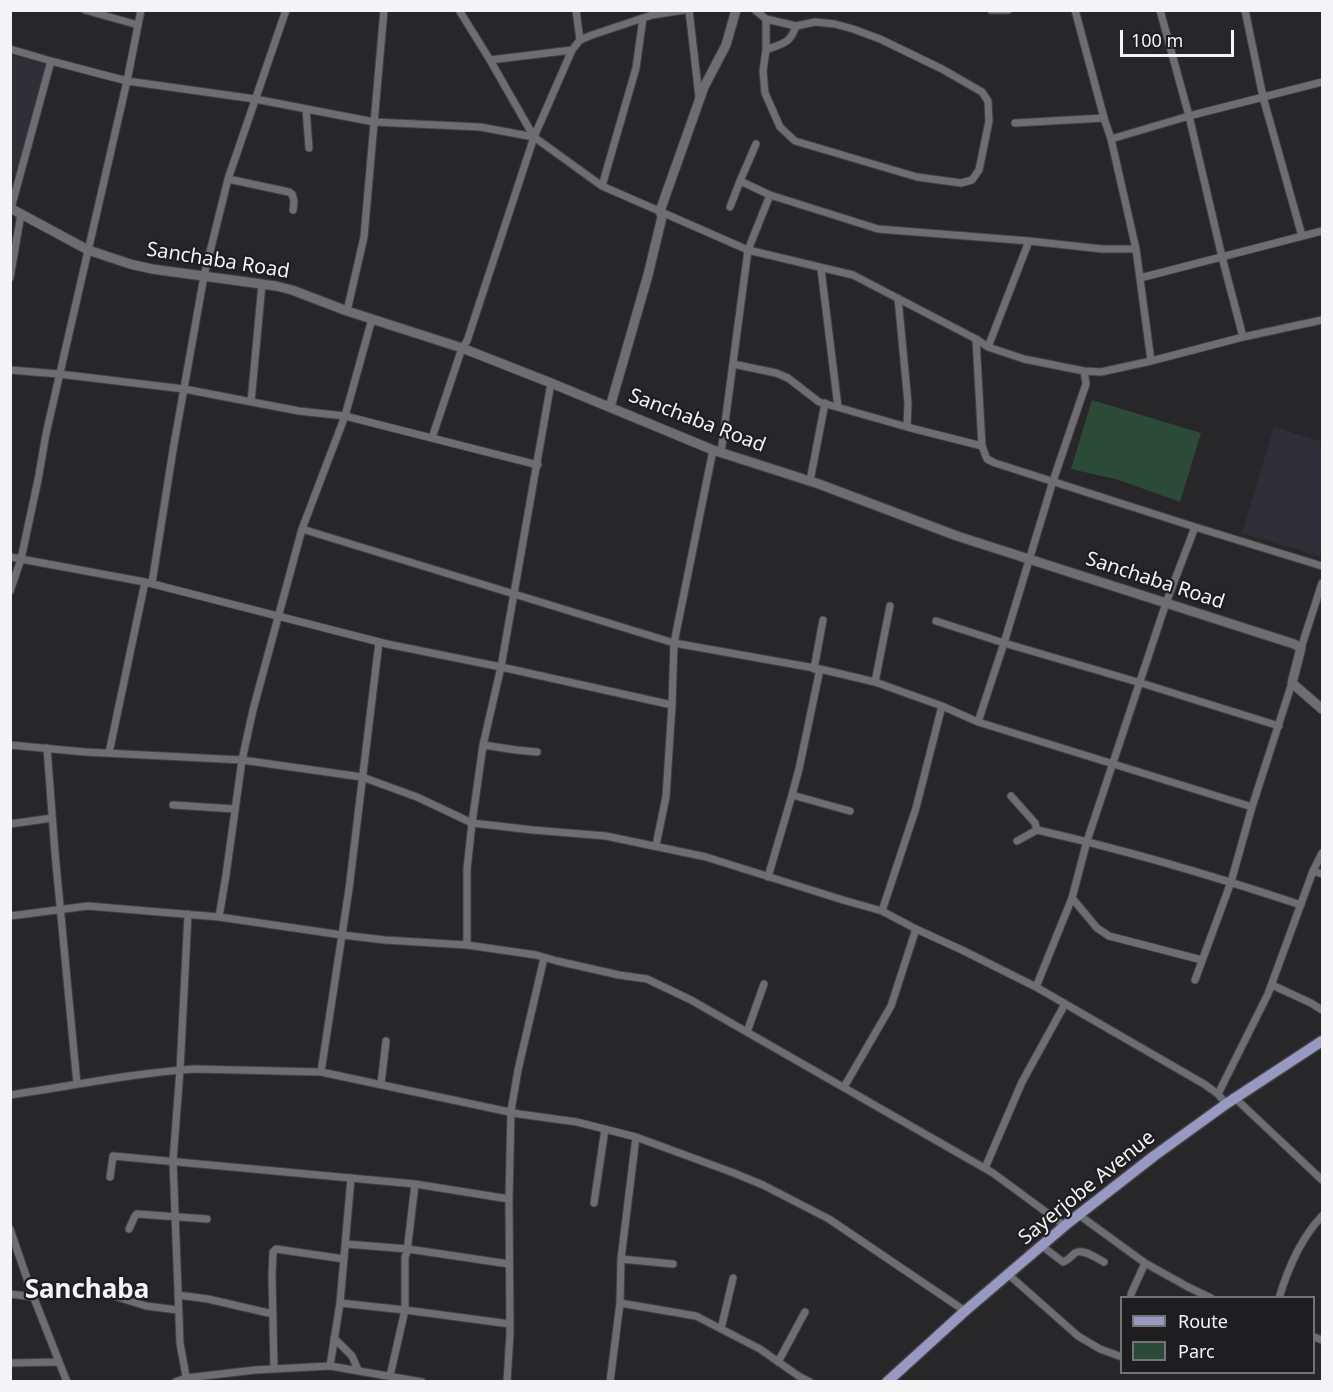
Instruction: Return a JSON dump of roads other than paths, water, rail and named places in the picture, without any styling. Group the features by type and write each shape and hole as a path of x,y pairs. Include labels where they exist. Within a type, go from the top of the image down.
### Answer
{"main road":[{"name":"Sayerjobe Avenue","path":"887,1382 965,1311 1065,1226 1154,1156 1230,1101 1323,1041"}],"street":[{"path":"85,10 138,25"},
{"path":"10,591 21,559 59,374 127,81 141,10"},
{"path":"109,753 148,583 204,276 228,179 286,10"},
{"path":"459,10 534,137 602,186 748,250 853,275 988,347 1024,359 1084,371 1101,372 1323,320"},
{"path":"576,10 580,40"},
{"path":"432,438 462,348 467,341 534,137 572,50 580,40 592,35 652,15 684,10"},
{"path":"689,10 699,100"},
{"path":"610,406 648,275 662,217 660,211 704,87 726,45 736,10"},
{"path":"755,10 766,19 796,26 815,22 853,29 880,39 942,69 982,92 988,101 989,121 979,170 972,180 961,183 917,177 795,141 780,127 765,93 763,71 766,19"},
{"path":"992,10 1008,10"},
{"path":"1075,10 1104,118 1112,139 1136,249 1151,361"},
{"path":"1160,10 1243,337"},
{"path":"1245,10 1263,97 1302,237"},
{"path":"347,311 364,237 382,11"},
{"path":"602,186 636,68 643,18"},
{"path":"766,50 789,41 796,26"},
{"path":"10,49 127,81 255,99 374,122 480,127 534,137"},
{"path":"490,60 572,50"},
{"path":"11,208 51,61"},
{"path":"1112,139 1188,116 1323,82"},
{"path":"306,109 309,148"},
{"path":"1015,123 1104,118"},
{"path":"730,207 756,144"},
{"path":"228,179 289,192 294,201 293,210"},
{"path":"740,181 770,195 878,229 1102,249 1136,249"},
{"path":"656,845 666,797 674,643 717,451 733,364 748,250 770,195"},
{"name":"Sanchaba Road","path":"11,208 88,250 130,264 292,290 347,311 462,348 551,382 717,451 810,481 957,536 1301,648"},
{"path":"10,278 21,214"},
{"path":"1140,278 1323,231"},
{"path":"988,347 1029,241"},
{"path":"821,268 838,406"},
{"path":"251,402 262,284"},
{"path":"898,298 908,403 907,427"},
{"path":"219,917 242,760 253,710 302,529 345,416 372,319"},
{"path":"976,339 982,446 987,459 1053,482 1323,566"},
{"path":"733,364 782,375 819,402 982,446"},
{"path":"10,370 184,389 299,411 345,416 538,465"},
{"path":"978,722 1086,384 1084,371"},
{"path":"467,945 467,869 483,745 501,667 551,382"},
{"path":"810,481 825,403"},
{"path":"1036,987 1072,898 1088,841 1166,603 1195,527"},
{"path":"302,529 674,643 875,682 942,706 978,722 1252,807"},
{"path":"10,557 148,583 379,642 672,705"},
{"path":"1195,980 1231,882 1252,807 1323,583"},
{"path":"875,682 890,606"},
{"path":"768,877 799,769 817,669 823,620"},
{"path":"936,621 1004,644 1279,726"},
{"path":"321,1072 350,889 379,642"},
{"path":"1292,683 1323,709"},
{"path":"882,911 916,808 942,706"},
{"path":"10,745 242,760 362,777 417,796 472,823 606,836 656,845 706,857 882,911 1036,987 1230,1101 1323,1180"},
{"path":"483,745 537,752"},
{"path":"47,748 77,1084"},
{"path":"792,795 850,811"},
{"path":"1011,796 1035,823 1037,830"},
{"path":"173,805 235,809"},
{"path":"10,824 52,818"},
{"path":"1017,841 1037,830 1088,841 1231,882 1301,905"},
{"path":"1218,1094 1272,985 1313,871 1323,853"},
{"path":"1313,871 1323,874"},
{"path":"1072,898 1097,928 1109,936 1202,960"},
{"path":"10,916 88,906 219,917 385,940 467,945 647,979 691,1000 985,1168 1065,1226"},
{"path":"187,1380 180,1343 172,1161 180,1070 188,914"},
{"path":"844,1087 891,1006 916,929"},
{"path":"507,1382 510,1324 511,1112 518,1070 544,958"},
{"path":"747,1032 764,984"},
{"path":"1272,985 1323,1010"},
{"path":"985,1168 1022,1082 1065,1004"},
{"path":"381,1084 386,1041"},
{"path":"10,1095 180,1070 321,1072 511,1112 577,1122 636,1137 763,1185 829,1219 965,1311"},
{"path":"594,1203 605,1129"},
{"path":"610,1382 620,1303 621,1258 636,1137"},
{"path":"110,1177 113,1156 351,1178 509,1199"},
{"path":"330,1366 340,1303 351,1178"},
{"path":"390,1376 405,1310 405,1257 408,1249 415,1185"},
{"path":"129,1229 137,1214 207,1219"},
{"path":"1079,1215 1145,1263 1207,1296"},
{"path":"1280,1296 1286,1273 1298,1248 1323,1216"},
{"path":"10,1229 67,1382"},
{"path":"345,1244 408,1249 509,1264"},
{"path":"1042,1246 1063,1262 1067,1262 1079,1252 1089,1254 1104,1262"},
{"path":"274,1369 273,1252 276,1250 344,1259"},
{"path":"621,1258 673,1263"},
{"path":"1131,1294 1145,1263"},
{"path":"1009,1275 1078,1336 1100,1349 1120,1356"},
{"path":"721,1329 732,1278"},
{"path":"10,1294 34,1297"},
{"path":"111,1295 146,1306 178,1310"},
{"path":"178,1295 208,1299 273,1314"},
{"path":"340,1303 510,1324"},
{"path":"620,1303 696,1316 760,1349 810,1382"},
{"path":"778,1362 805,1312"},
{"path":"334,1338 347,1349 358,1370"},
{"path":"10,1363 59,1362"},
{"path":"174,1382 274,1369 330,1366 422,1382"}],"district":[{"name":"Sanchaba","path":"87,1291"}]}
